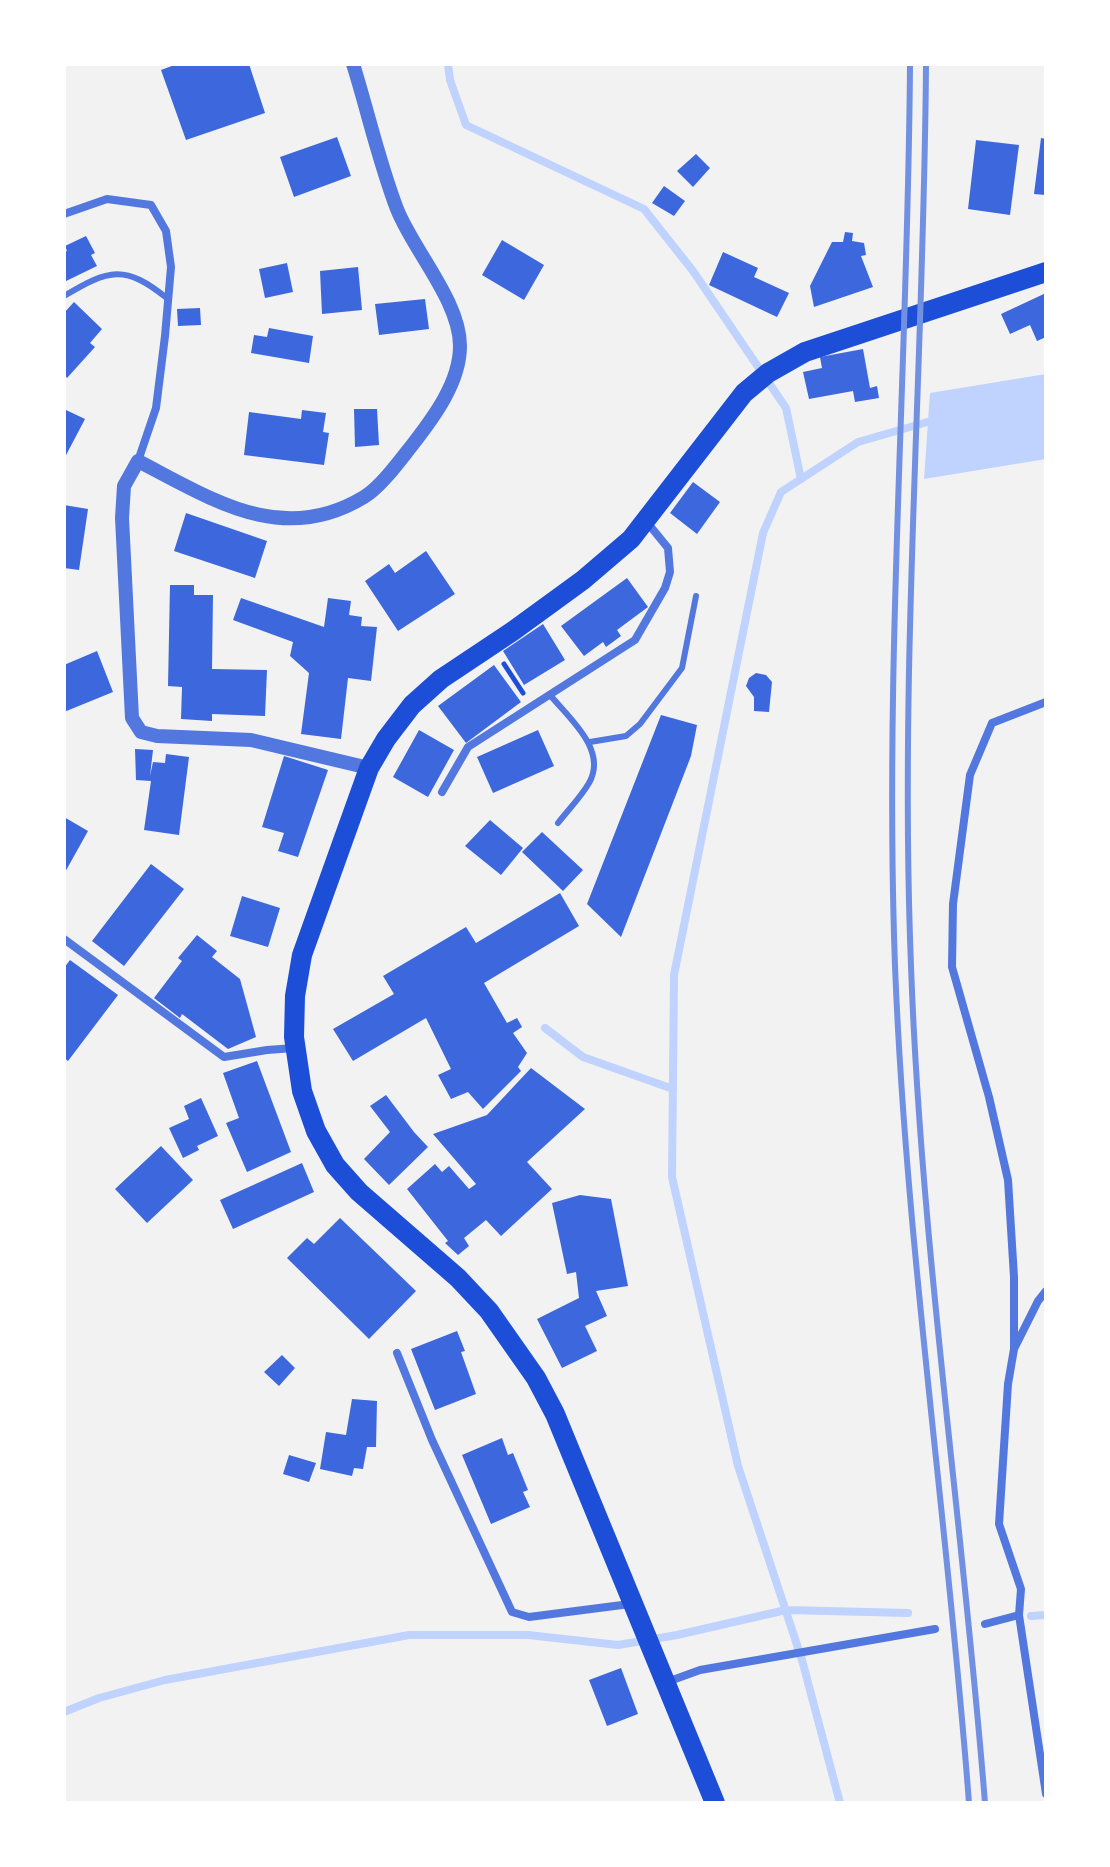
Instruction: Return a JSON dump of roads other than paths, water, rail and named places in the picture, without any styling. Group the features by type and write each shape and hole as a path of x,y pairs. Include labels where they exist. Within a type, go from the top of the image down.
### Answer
{"main road":[{"path":"715,1803 555,1414 536,1378 489,1311 458,1278 389,1219 335,1165 316,1131 302,1091 295,1048 295,996 302,955 369,768 412,705 441,679 583,580 631,539 744,393 768,373 805,352 1046,272"}],"street":[{"path":"138,461 232,508 274,520 320,516 366,496 401,460 433,418 455,373 460,346 455,320 398,212 353,64"},
{"path":"64,214 107,199 151,205 166,231 171,267 156,408 138,461 124,486 122,518 132,718 141,732 157,736 251,740 369,768"},
{"path":"442,792 468,747 635,640 665,588 670,572 668,548 646,520"},
{"path":"1046,702 992,723 970,775 953,904 952,967 989,1097 1008,1180 1014,1277 1014,1349 1008,1384 999,1524 1021,1589 1019,1615 1046,1794"},
{"path":"64,939 224,1057 295,1048"},
{"path":"1014,1349 1046,1291"},
{"path":"397,1353 432,1440 512,1612 529,1617 635,1604"},
{"path":"985,1624 1019,1615"},
{"path":"667,1682 700,1670 935,1629"}],"lane":[{"path":"64,296 88,282 115,272 146,281 168,299"},
{"path":"590,742 626,736 640,724 682,668 696,596"},
{"path":"550,695 590,742 594,764 591,781 558,823"}],"water":[{"path":"1046,374 1046,459 924,479 930,393"}],"waterway":[{"path":"448,64 450,80 466,125 644,209 693,271 786,408 801,479"},
{"path":"840,1803 802,1660 738,1466 672,1177 674,975 763,533 781,492 858,442 938,419"},
{"path":"545,1028 583,1057 673,1089"},
{"path":"64,1712 99,1698 165,1680 409,1635 528,1635 618,1645 786,1610 908,1613"},
{"path":"1031,1616 1046,1615"}],"railway":[{"path":"910,64 892,740 895,966 908,1176 969,1803"},
{"path":"926,64 908,740 911,966 933,1280 985,1803"}]}
